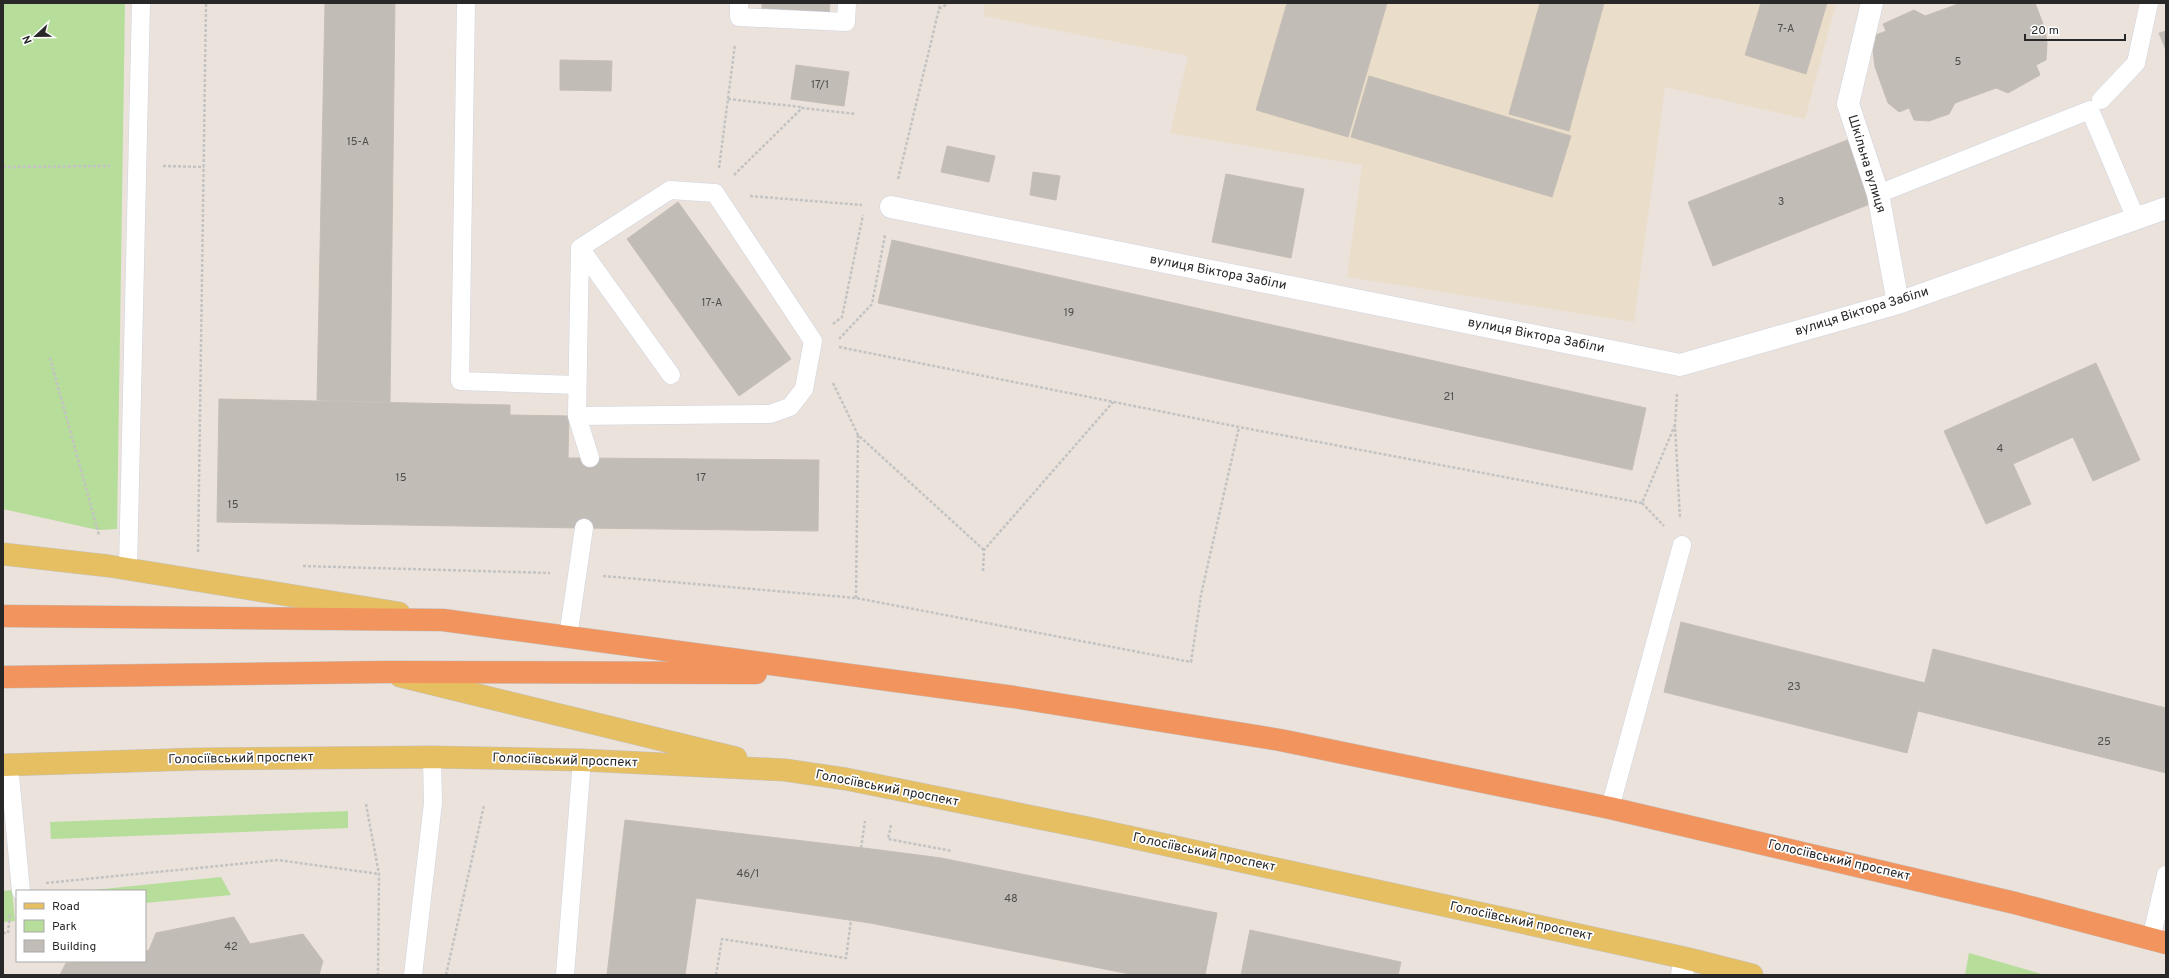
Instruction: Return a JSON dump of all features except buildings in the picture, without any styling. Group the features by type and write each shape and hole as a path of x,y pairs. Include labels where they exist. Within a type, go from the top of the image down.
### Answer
{"highway":[{"name":"Голосіївський проспект","path":"3,616 443,620 849,673 1014,697 1280,740 1610,808 2014,902 2158,941"},
{"name":"Голосіївський проспект","path":"3,677 385,672 849,673"}],"main road":[{"path":"3,554 119,568 443,620"},
{"path":"385,672 785,770"},
{"name":"Голосіївський проспект","path":"6,765 199,759 432,757 582,760 785,770 846,779 1093,829 1683,967 1752,975"}],"street":[{"name":"Шкільна вулиця","path":"1872,3 1848,104 1878,194 1898,303"},
{"name":"вулиця Віктора Забіли","path":"891,207 1680,365 1898,303 2166,208"}],"lane":[{"path":"119,568 138,165 141,3"},
{"path":"466,3 460,381 577,385"},
{"path":"739,3 739,18 846,22 847,3"},
{"path":"2101,100 2136,63 2149,3"},
{"path":"1878,194 2090,110 2136,219"},
{"path":"577,416 770,414 790,407 804,389 813,341 715,193 670,190 580,248"},
{"path":"580,248 577,416 590,458"},
{"path":"580,248 671,375"},
{"path":"568,637 584,528"},
{"path":"1610,808 1682,545"},
{"path":"412,975 433,803 432,757"},
{"path":"565,975 582,760"},
{"path":"6,765 20,888"},
{"path":"2158,941 2166,875"}],"path":[{"path":"198,557 206,3"},
{"path":"939,9 940,3"},
{"path":"715,193 732,68"},
{"path":"728,99 856,114"},
{"path":"715,193 802,108"},
{"path":"138,165 204,167"},
{"path":"3,167 86,166"},
{"path":"715,193 891,207"},
{"path":"813,341 842,317 865,206"},
{"path":"813,341 1239,427 1642,503 1682,545"},
{"path":"813,341 858,435 984,550"},
{"path":"50,358 119,568"},
{"path":"1680,365 1675,425 1682,545"},
{"path":"983,571 984,550 1113,402"},
{"path":"1642,503 1675,425"},
{"path":"301,566 577,574 856,598 1191,662 1201,595 1239,427"},
{"path":"856,598 858,435"},
{"path":"366,804 380,874 378,975"},
{"path":"446,975 484,805"},
{"path":"861,848 865,821"},
{"path":"891,825 888,838 952,851"},
{"path":"20,888 278,860 380,874"},
{"path":"716,975 722,939 846,958 851,920"}],"shaded area":[{"path":"985,3 1836,3 1805,119 1665,87 1634,322 1347,277 1362,165 1170,133 1188,56 984,16"}],"green space":[{"path":"3,3 125,3 117,529 98,530 3,509"},
{"path":"348,811 348,828 51,839 50,822"},
{"path":"221,877 231,895 146,903 146,890 94,890"},
{"path":"12,890 15,921 3,922 3,891"},
{"path":"1969,953 2045,975 1965,975"}]}
